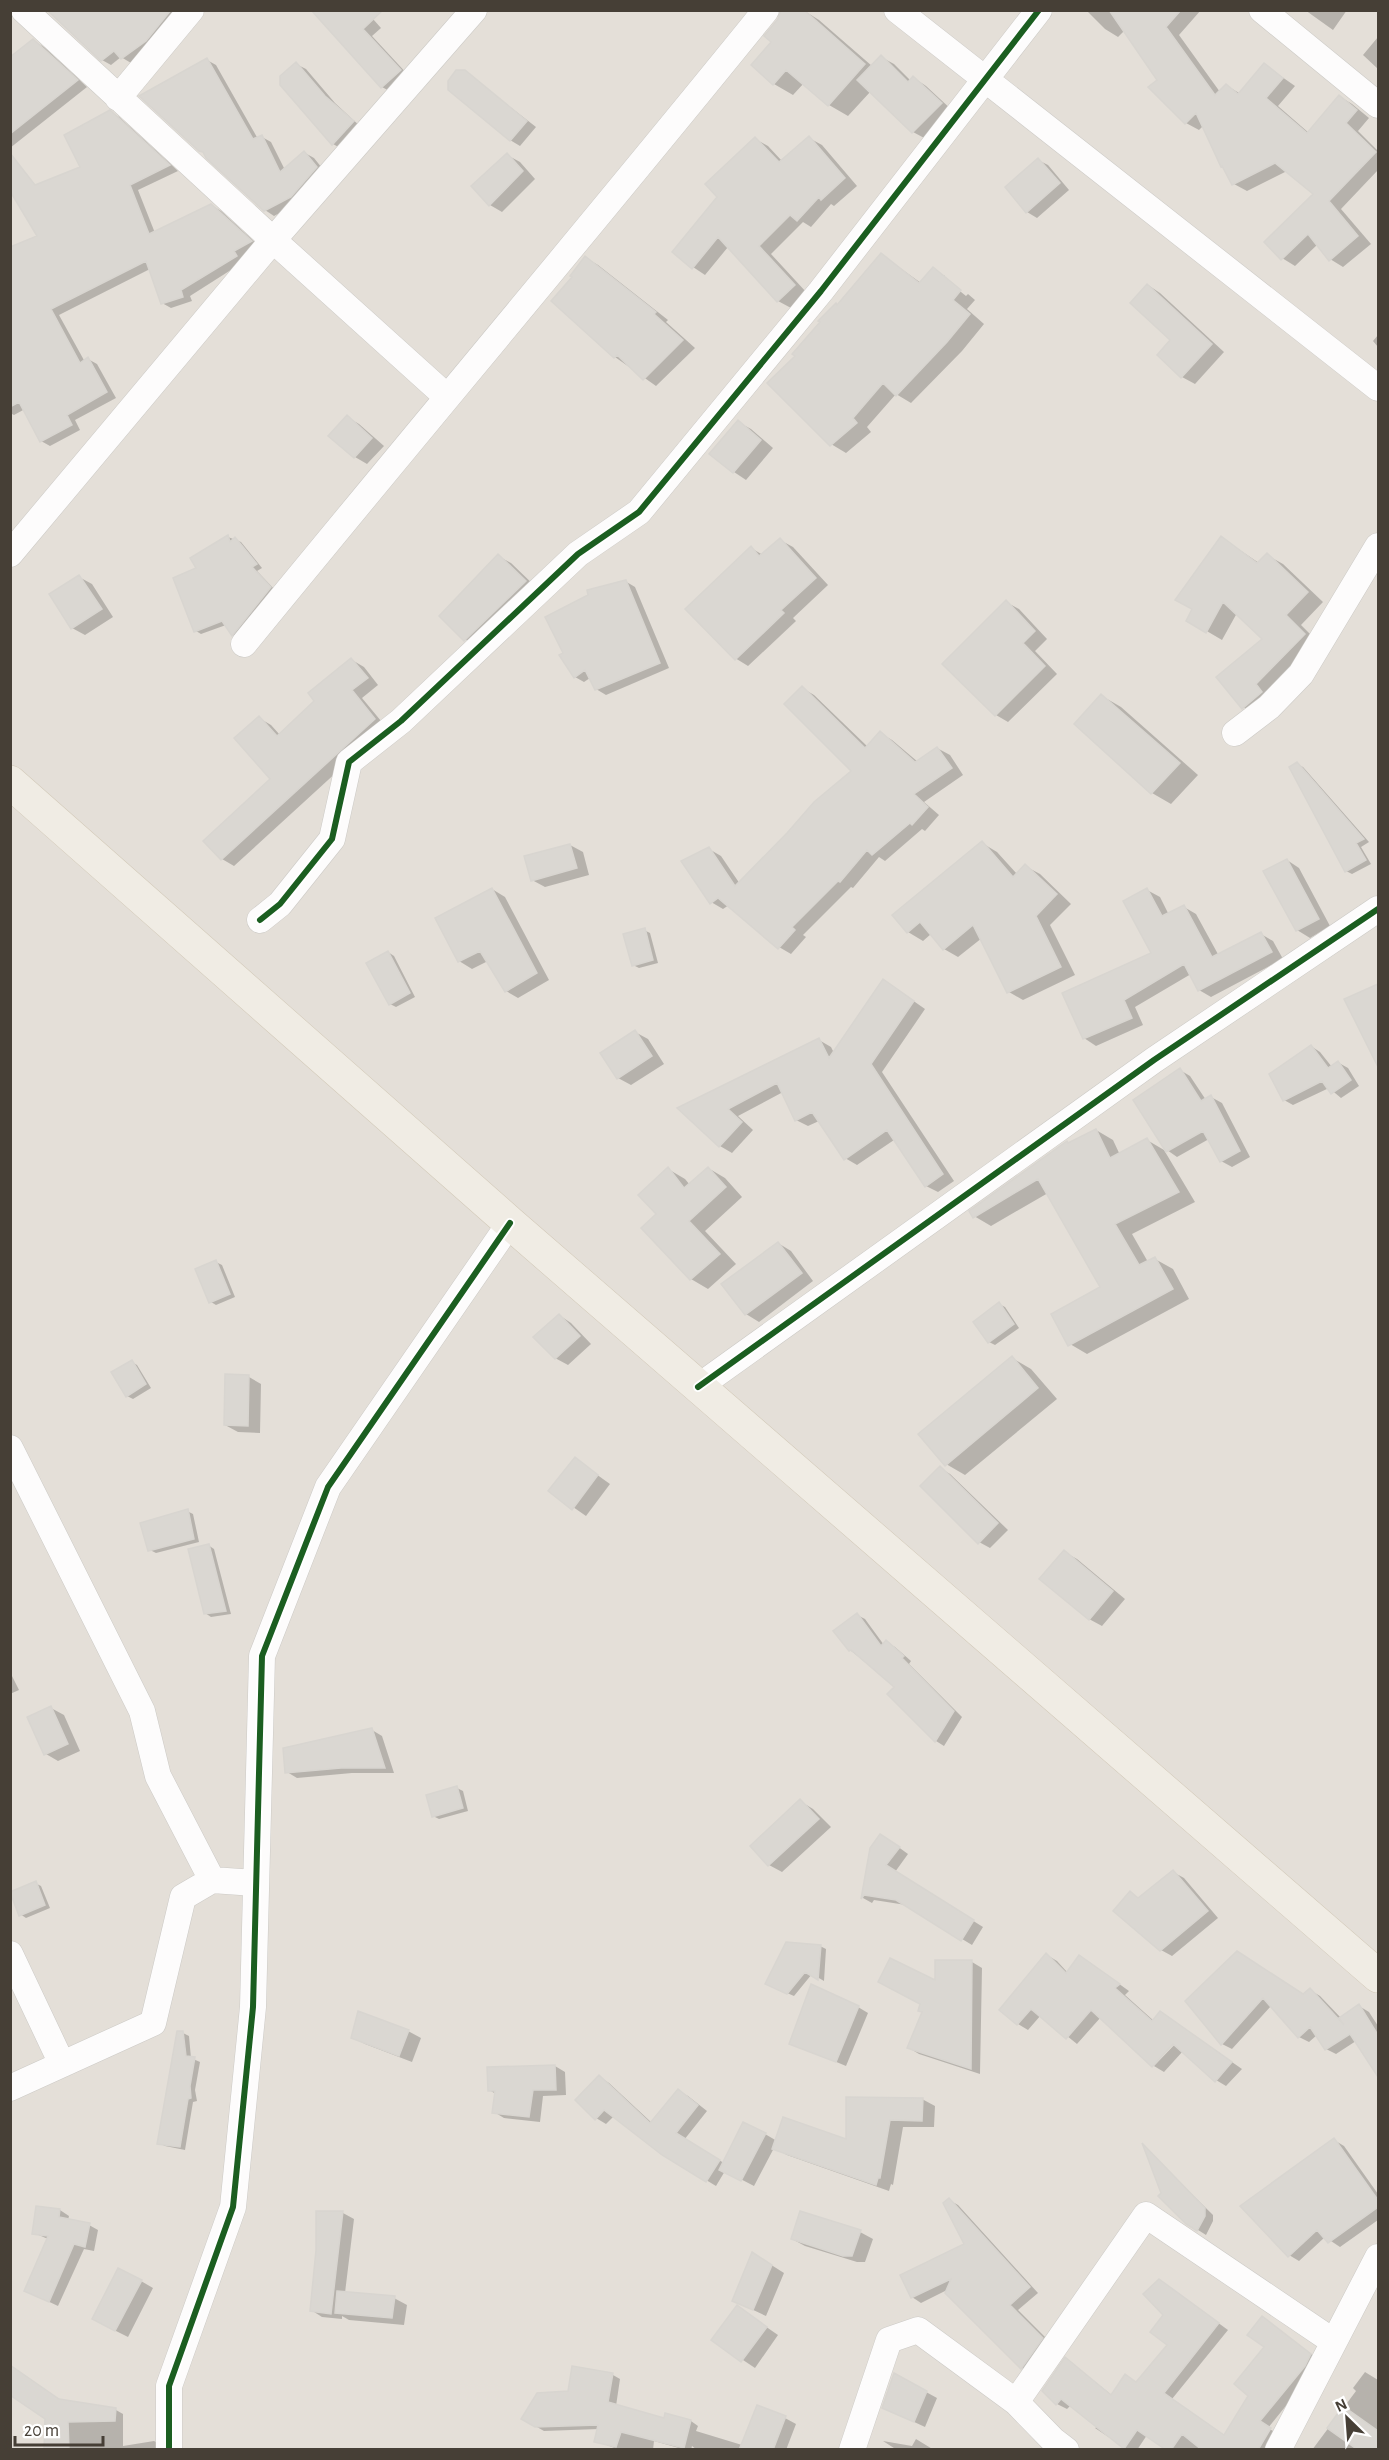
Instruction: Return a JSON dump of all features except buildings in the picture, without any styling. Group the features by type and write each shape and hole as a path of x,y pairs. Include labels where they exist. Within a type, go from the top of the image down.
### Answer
{"main road":[{"path":"10,782 510,1223 1378,1976"}],"street":[{"path":"24,10 447,397"},
{"path":"118,98 191,10"},
{"path":"10,554 273,240 474,10"},
{"path":"243,644 596,221 766,10"},
{"path":"897,10 1378,388"},
{"path":"260,920 280,904 332,839 349,762 402,721 578,554 639,512 821,291 1040,10"},
{"path":"1262,10 1378,105"},
{"path":"1235,733 1269,707 1301,674 1378,546"},
{"path":"698,1387 1154,1060 1378,909"},
{"path":"169,2450 169,2386 233,2207 253,2007 262,1656 328,1487 510,1223"},
{"path":"10,1448 142,1711 158,1776 212,1880"},
{"path":"10,2088 153,2023 183,1897 212,1880 255,1883"},
{"path":"10,1954 62,2064"},
{"path":"1016,2402 1146,2215 1334,2342"},
{"path":"1278,2450 1378,2257"},
{"path":"852,2450 888,2340 918,2331 1016,2402 1066,2450"}],"shaded area":[{"path":"11,11 1378,11 1378,2449 11,2449"}],"cycle path":[{"path":"260,920 280,904 332,839 349,762 401,721 578,554 639,512 821,291 1039,10"},
{"path":"698,1387 1154,1060 1378,909"},
{"path":"169,2450 169,2386 233,2207 253,2007 262,1656 328,1487 510,1223"}]}
